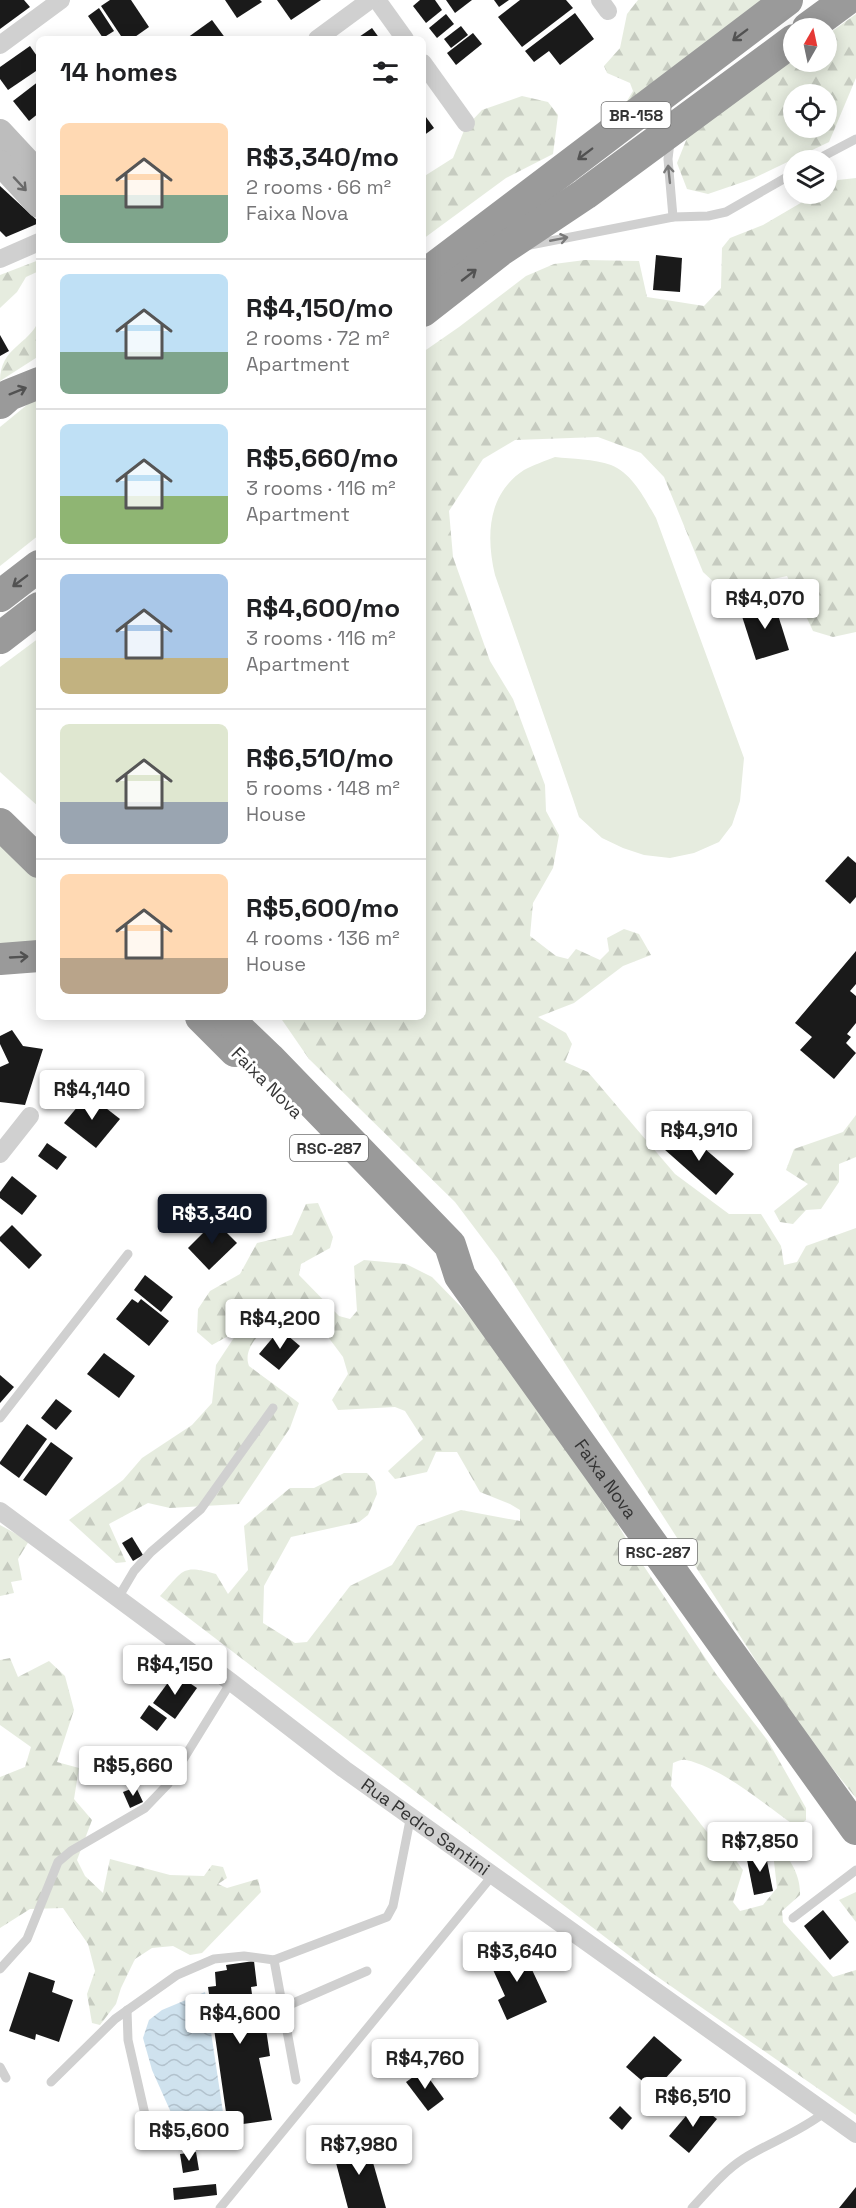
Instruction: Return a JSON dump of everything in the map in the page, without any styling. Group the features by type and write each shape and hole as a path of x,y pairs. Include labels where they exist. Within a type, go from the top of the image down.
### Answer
{"highway":[{"name":"BR-158","path":"426,274 787,0"},
{"path":"822,18 846,0"},
{"name":"BR-158","path":"426,309 501,250 585,195 783,48"},
{"path":"0,403 9,395 36,384"},
{"path":"0,596 36,568"},
{"path":"0,638 36,611"},
{"path":"0,802 26,831 36,855"},
{"path":"0,959 36,956"},
{"name":"Faixa Nova","path":"204,1020 438,1261 460,1275"},
{"name":"Faixa Nova","path":"229,1020 269,1058 450,1245 460,1275 856,1829"},
{"path":"252,1020 269,1058"}],"street":[{"path":"0,45 61,0"},
{"path":"321,36 369,0"},
{"path":"377,0 403,36"},
{"path":"426,67 466,123"},
{"path":"0,132 36,171"},
{"path":"0,163 36,202"},
{"path":"0,259 36,243"},
{"path":"0,1154 30,1116"},
{"name":"Rua Pedro Santini","path":"0,1511 231,1682 344,1769 856,2134"}],"lane":[{"path":"671,132 668,159 674,217"},
{"path":"836,150 856,140"},
{"path":"501,250 674,217 708,216 726,212 783,179"},
{"path":"0,1418 128,1254"},
{"path":"117,1598 134,1571 151,1552 201,1509 273,1408"},
{"path":"0,1969 27,1939 58,1862 71,1851 145,1808 168,1784 231,1682"},
{"path":"51,2082 93,2039 127,2010 177,1975 214,1959 244,1956 274,1960 387,1917 393,1906 411,1815"},
{"path":"793,1918 856,1870"},
{"path":"220,2208 492,1876"},
{"path":"274,1960 296,2080"},
{"path":"282,2008 367,1971"},
{"path":"127,2010 128,2040 149,2132"},
{"path":"0,2067 6,2078"},
{"path":"692,2208 725,2172 781,2138 809,2125 825,2112"}],"green space":[{"path":"638,0 771,0 616,119 633,91 630,83 607,73 604,66 620,48 627,14"},
{"path":"856,14 856,78 837,123 837,84 783,84 783,138 831,138 829,142 812,150 783,150 783,164 752,179 708,194 687,189 677,163 689,133 783,65 783,72 837,72 837,28"},
{"path":"522,96 548,102 558,115 553,154 506,178 426,237 426,175 453,158 465,128 482,110"},
{"path":"856,178 856,632 833,637 813,631 787,576 729,589 717,585 703,572 664,477 641,453 598,437 515,440 483,459 449,511 453,557 490,661 513,699 545,785 546,811 559,835 553,868 533,903 530,936 556,956 568,959 576,949 600,960 609,951 607,938 624,929 639,934 651,955 623,966 574,1003 538,1017 566,1033 572,1044 565,1062 588,1072 675,1174 729,1214 761,1214 781,1246 784,1265 797,1262 806,1246 856,1228 856,1798 794,1720 498,1259 455,1202 309,1059 282,1020 426,1020 426,350 526,276 554,264 585,260 639,261 647,297 704,306 721,288 722,248 730,238 763,225 799,204 837,204 837,181"},
{"path":"36,261 36,272 26,277 17,292 0,308 0,275"},
{"path":"36,325 36,358 0,381 1,370 10,353"},
{"path":"36,397 36,537 0,566 0,427"},
{"path":"555,457 590,460 611,465 632,480 642,495 656,518 744,758 740,801 732,825 719,842 694,853 670,858 644,855 602,838 579,817 495,575 490,531 496,504 512,480 524,470"},
{"path":"36,640 36,804 0,772 0,667"},
{"path":"0,843 36,877 36,949 0,952"},
{"path":"856,1115 856,1157 839,1164 839,1182 821,1209 806,1210 793,1224 780,1222 774,1211 808,1184 786,1170 794,1149 843,1132"},
{"path":"318,1203 333,1237 330,1248 301,1264 299,1275 339,1316 350,1319 357,1311 354,1266 364,1260 406,1264 432,1277 468,1314 499,1352 585,1470 633,1550 716,1674 768,1741 806,1808 806,1820 797,1827 743,1788 700,1764 684,1760 673,1763 671,1786 707,1832 723,1843 743,1870 733,1902 740,1911 763,1905 777,1888 772,1844 789,1859 800,1888 800,1895 782,1911 783,1922 833,1977 856,1970 856,2115 652,1973 160,1596 179,1575 189,1570 216,1574 228,1594 248,1570 244,1526 290,1488 314,1488 344,1473 367,1473 375,1482 377,1494 368,1515 359,1522 291,1537 264,1586 263,1623 295,1643 307,1642 350,1586 392,1565 417,1526 461,1510 520,1521 520,1510 480,1492 457,1452 436,1452 427,1472 395,1479 388,1471 423,1439 405,1411 395,1407 338,1410 332,1400 348,1374 343,1357 314,1318 281,1313 257,1337 249,1351 249,1366 299,1403 290,1428 239,1504 170,1508 148,1503 109,1524 126,1562 116,1563 69,1520 123,1480 142,1458 192,1425 212,1403 216,1365 239,1330 212,1345 197,1332 198,1309 210,1291 240,1274 257,1243 292,1235 306,1204"},
{"path":"0,1525 29,1541 18,1559 22,1580 11,1582 14,1593 0,1596"},
{"path":"10,1658 18,1677 49,1661 65,1676 74,1710 57,1762 79,1768 74,1799 92,1820 77,1860 85,1876 103,1893 110,1859 170,1875 204,1876 212,1865 223,1867 227,1878 218,1884 227,1888 258,1879 261,1892 202,1953 190,1955 173,1946 152,1948 135,1959 116,2004 100,2025 92,2023 87,1994 95,1971 88,1944 63,1908 30,1909 0,1928 0,1777 25,1767 31,1747 0,1725 0,1660"},
{"path":"856,1892 856,1922 839,1900"}],"water":[{"path":"205,1992 224,2119 193,2125 183,2123 173,2117 152,2070 143,2038 149,2020 162,2010"}],"building":[{"path":"0,0 24,0 30,7 0,29"},
{"path":"110,0 131,0 149,27 136,36 121,36 101,6"},
{"path":"225,0 260,0 262,2 237,18"},
{"path":"277,0 321,0 291,20"},
{"path":"420,0 435,0 442,10 426,23 413,6"},
{"path":"446,0 472,0 455,13"},
{"path":"494,0 509,0 499,7"},
{"path":"520,0 566,0 573,8 522,47 498,17"},
{"path":"99,8 114,31 102,36 88,16"},
{"path":"575,13 594,39 560,65 549,51 534,62 525,51"},
{"path":"446,14 454,24 437,38 429,28"},
{"path":"212,20 224,36 190,36"},
{"path":"461,26 468,35 451,48 444,39"},
{"path":"372,28 378,36 360,36"},
{"path":"473,33 482,44 456,65 447,53"},
{"path":"30,46 36,55 36,71 8,90 0,79 0,67"},
{"path":"36,83 36,115 29,121 13,101"},
{"path":"426,117 434,128 426,134"},
{"path":"0,186 36,219 36,224 6,237 0,231"},
{"path":"656,255 682,258 680,292 653,290"},
{"path":"0,335 9,351 0,356"},
{"path":"773,599 789,650 756,660 740,610"},
{"path":"848,856 856,863 856,897 850,904 825,881"},
{"path":"856,951 856,984 850,991 856,996 856,1023 847,1034 851,1037 846,1043 856,1053 834,1079 800,1050 812,1037 795,1023"},
{"path":"12,1030 23,1046 43,1049 25,1105 0,1102 0,1067 9,1063 0,1044 0,1036"},
{"path":"88,1094 120,1119 96,1148 64,1123"},
{"path":"682,1129 734,1174 716,1195 664,1149"},
{"path":"47,1143 67,1157 57,1170 38,1156"},
{"path":"12,1176 37,1196 22,1215 0,1198 0,1192"},
{"path":"215,1221 237,1243 209,1270 188,1248"},
{"path":"12,1225 42,1255 29,1269 0,1241 0,1237"},
{"path":"145,1275 173,1297 161,1312 134,1290"},
{"path":"132,1299 138,1303 141,1299 169,1321 149,1346 116,1319"},
{"path":"280,1329 300,1346 279,1370 259,1354"},
{"path":"104,1353 135,1376 119,1398 87,1374"},
{"path":"0,1375 14,1387 0,1403"},
{"path":"56,1399 72,1411 56,1430 41,1418"},
{"path":"27,1424 47,1439 19,1478 0,1462"},
{"path":"51,1442 73,1458 46,1496 23,1480"},
{"path":"132,1537 143,1555 133,1561 122,1543"},
{"path":"175,1673 197,1688 175,1719 153,1703"},
{"path":"149,1705 167,1718 157,1731 140,1718"},
{"path":"136,1787 143,1802 130,1808 123,1792"},
{"path":"765,1851 773,1891 754,1895 746,1855"},
{"path":"823,1910 849,1942 830,1960 804,1926"},
{"path":"521,1946 547,2002 507,2020 498,2000 505,1996 489,1961"},
{"path":"254,1961 257,1986 251,1987 257,2030 266,2029 270,2056 259,2058 272,2120 228,2126 208,1987 216,1986 215,1972 227,1970 226,1965"},
{"path":"29,1972 55,1981 52,1992 73,2000 59,2042 36,2034 35,2040 9,2031"},
{"path":"654,2036 682,2060 654,2091 626,2067"},
{"path":"423,2070 444,2099 428,2111 406,2082"},
{"path":"697,2103 717,2119 689,2153 669,2136"},
{"path":"620,2106 632,2118 622,2130 609,2118"},
{"path":"366,2138 386,2208 348,2208 332,2148"},
{"path":"196,2152 199,2170 183,2173 180,2154"},
{"path":"216,2184 217,2195 174,2200 173,2188"},
{"path":"856,2187 856,2208 839,2208"}]}
